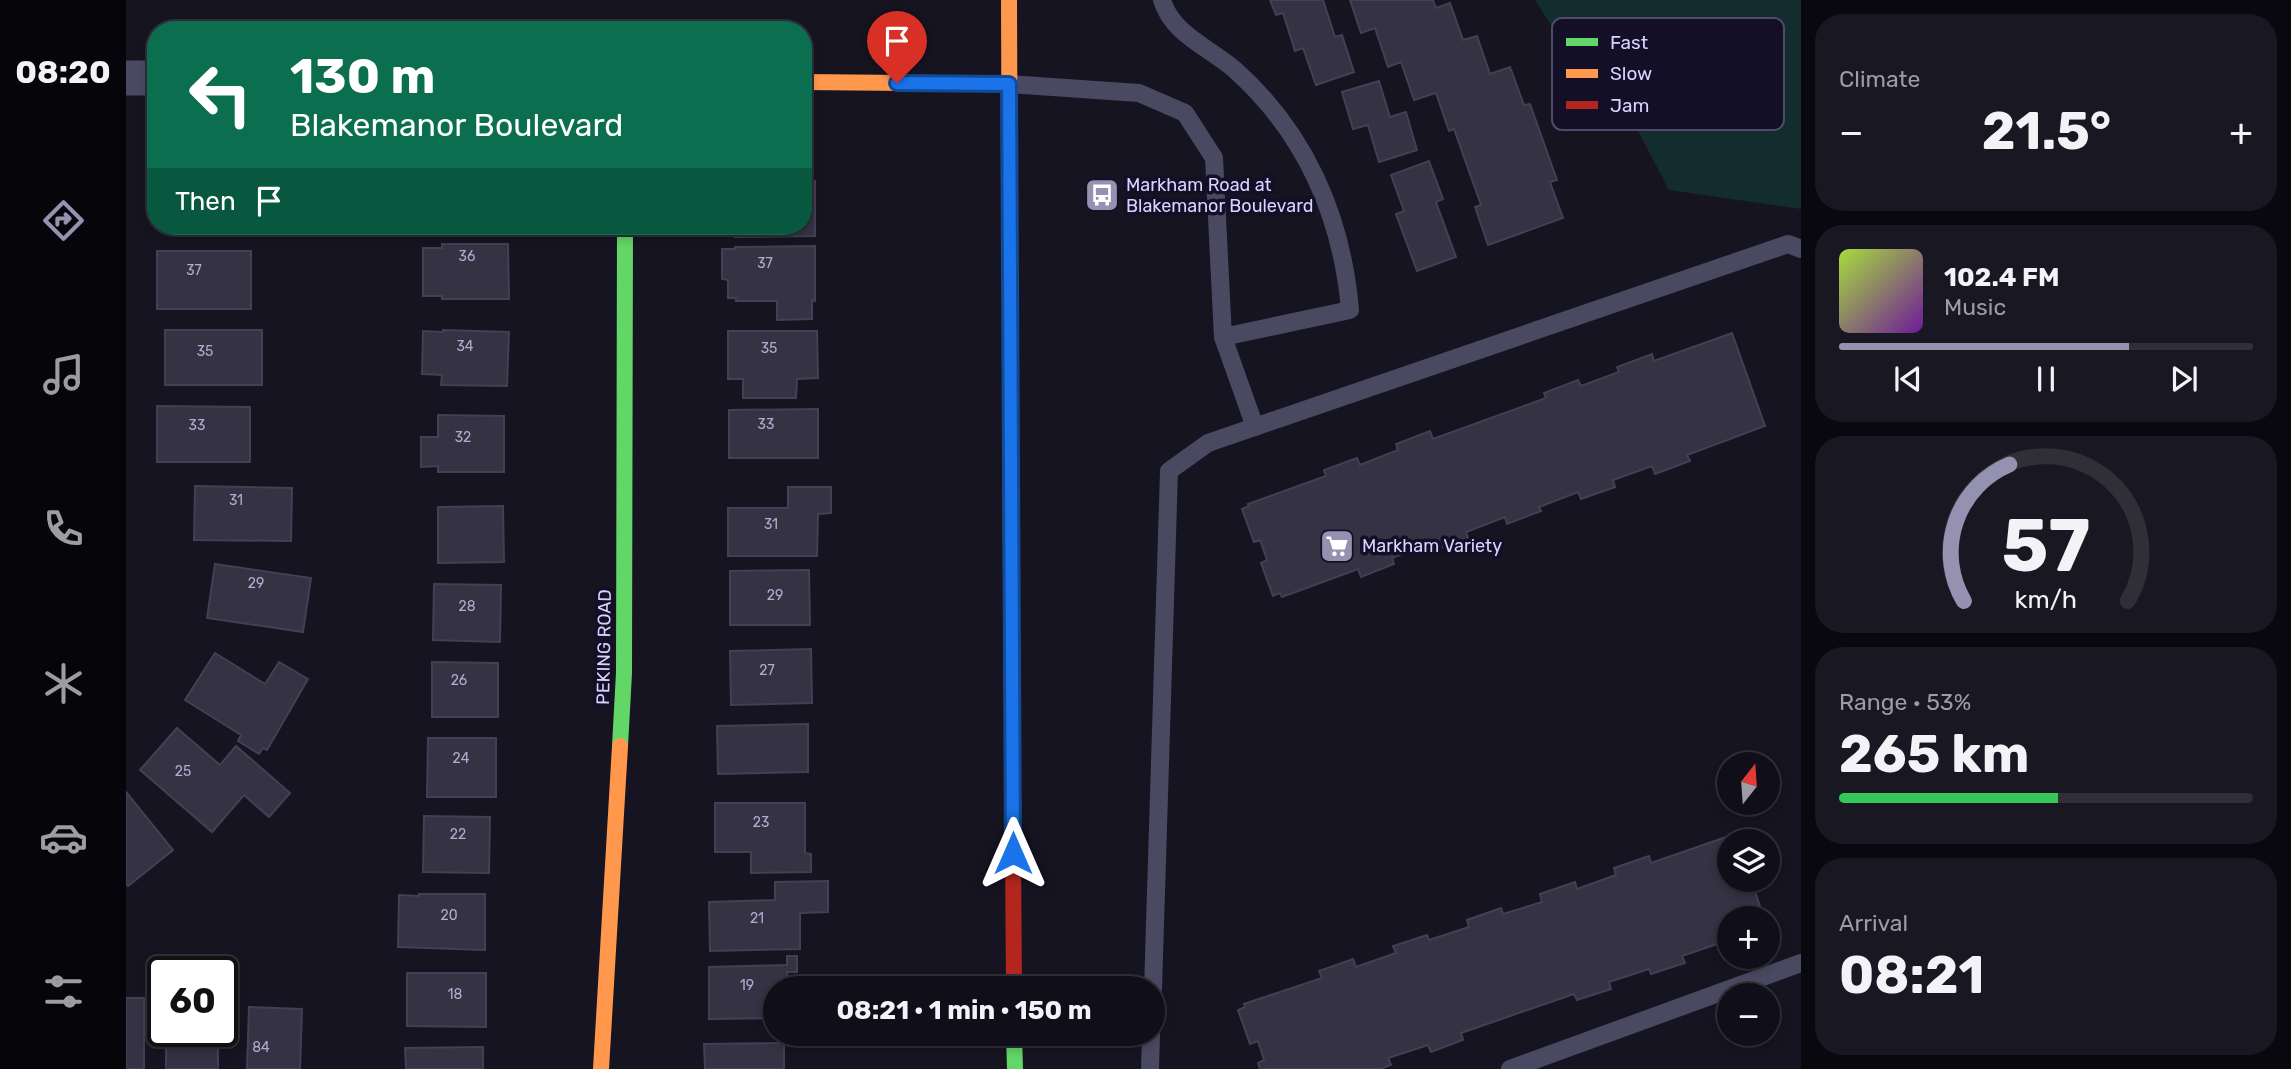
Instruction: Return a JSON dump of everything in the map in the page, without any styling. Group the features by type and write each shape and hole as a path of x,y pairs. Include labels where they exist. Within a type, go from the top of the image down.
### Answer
{"street":[{"path":"1009,0 1014,976"},
{"path":"126,78 147,78"},
{"path":"812,82 1009,84"},
{"name":"PEKING ROAD","path":"601,1069 624,673 625,235"},
{"path":"1014,1046 1015,1069"}],"lane":[{"path":"1162,0 1174,24 1242,76 1294,138 1326,199 1345,265 1350,310 1223,337"},
{"path":"1009,84 1139,93 1185,113 1214,158 1223,337 1255,427"},
{"path":"1153,976 1169,471 1208,443 1788,244 1801,250"},
{"path":"1510,1069 1801,963"},
{"path":"1150,1069 1151,1046"}],"green space":[{"path":"1535,0 1801,0 1801,209 1669,190 1638,130 1784,130 1784,18 1552,18 1552,27"}],"building":[{"path":"1270,0 1323,0 1335,37 1342,35 1354,72 1316,85 1303,48 1295,51 1283,13 1276,15"},
{"path":"1350,0 1433,0 1436,8 1450,3 1463,40 1477,36 1490,74 1510,67 1524,105 1530,104 1557,180 1550,182 1563,218 1488,245 1475,207 1481,205 1454,129 1449,131 1436,93 1414,100 1401,62 1388,67 1375,28 1361,33"},
{"path":"1379,81 1390,117 1406,112 1417,150 1379,162 1368,125 1353,129 1342,92"},
{"path":"1429,161 1443,199 1436,202 1456,257 1417,271 1396,214 1404,211 1391,175"},
{"path":"812,181 815,181 815,236 735,237 812,235"},
{"path":"442,244 508,244 509,299 442,299 442,296 423,296 423,248 442,248"},
{"path":"815,246 815,301 812,300 812,319 777,320 777,301 736,301 736,298 728,298 728,280 722,279 722,249"},
{"path":"157,251 251,251 251,309 157,309"},
{"path":"165,330 262,330 262,385 165,385"},
{"path":"423,331 509,332 507,386 441,385 442,375 422,374"},
{"path":"728,331 817,331 818,378 797,379 796,398 743,398 743,379 728,379"},
{"path":"1732,333 1765,426 1687,455 1690,461 1655,474 1652,466 1613,480 1615,487 1581,499 1578,492 1539,507 1541,511 1507,524 1505,517 1466,532 1468,538 1435,550 1432,543 1392,558 1394,564 1361,577 1358,569 1282,597 1280,593 1273,596 1261,563 1267,560 1260,540 1254,542 1242,509 1249,506 1248,504 1326,476 1324,470 1357,458 1360,465 1398,450 1396,444 1430,431 1433,439 1546,398 1544,393 1578,380 1581,386 1619,372 1617,367 1652,354 1654,361"},
{"path":"157,406 250,407 250,462 157,462"},
{"path":"818,409 818,458 729,458 729,410"},
{"path":"438,415 504,416 504,472 438,472 438,466 421,467 421,437 438,437"},
{"path":"195,486 292,488 291,541 194,540"},
{"path":"788,487 831,487 831,513 818,514 817,556 728,556 728,508 788,508"},
{"path":"503,506 504,562 438,563 438,507"},
{"path":"215,564 311,578 303,632 207,618"},
{"path":"809,570 810,625 730,625 730,571"},
{"path":"434,584 501,585 500,642 433,640"},
{"path":"811,649 812,703 731,705 730,651"},
{"path":"215,653 265,684 279,662 308,679 267,750 263,748 259,754 238,741 241,735 185,700"},
{"path":"432,662 498,663 498,717 432,717"},
{"path":"808,724 808,772 718,774 717,726"},
{"path":"177,728 220,765 236,746 290,793 269,817 244,795 212,832 140,770"},
{"path":"428,738 496,738 496,797 427,797"},
{"path":"126,792 173,850 128,886 126,883"},
{"path":"715,803 805,803 805,853 811,854 811,872 751,873 751,852 715,852"},
{"path":"424,816 490,817 489,873 423,872"},
{"path":"1717,840 1717,892 1755,892 1760,906 1717,906 1717,944 1682,956 1685,963 1651,974 1649,969 1609,982 1611,989 1577,1000 1574,994 1461,1033 1463,1040 1431,1052 1428,1045 1388,1058 1391,1065 1380,1069 1260,1069 1258,1063 1264,1060 1258,1041 1250,1044 1238,1010 1245,1007 1244,1004 1322,978 1319,971 1353,959 1356,967 1396,953 1393,946 1427,935 1429,940 1469,927 1467,920 1501,908 1503,914 1542,902 1540,894 1575,882 1577,889 1616,875 1614,868 1649,856 1651,863"},
{"path":"828,881 828,912 800,913 800,949 710,951 709,902 775,900 775,882"},
{"path":"485,894 485,950 398,947 399,895"},
{"path":"787,956 797,956 797,972 787,972 787,976 763,976 763,1018 709,1019 709,967 787,965"},
{"path":"407,973 486,973 486,1027 407,1026"},
{"path":"126,998 144,998 144,1069 126,1069"},
{"path":"249,1007 302,1009 300,1069 247,1069"},
{"path":"763,1043 763,1046 784,1046 784,1069 705,1069 704,1044"},
{"path":"166,1047 218,1047 218,1069 166,1069"},
{"path":"483,1047 483,1069 406,1069 405,1048"}],"traffic: fast":[{"path":"620,746 624,673 625,235"},
{"path":"1014,1046 1015,1069"}],"traffic: slow":[{"path":"1009,0 1011,577"},
{"path":"812,82 1009,84"},
{"path":"601,1069 620,746"}],"traffic: jam":[{"path":"1011,577 1014,976"}],"place":[{"name":"Markham Road at Blakemanor Boulevard","path":"1102,195"},
{"name":"Markham Variety","path":"1337,546"}],"route":[{"path":"897,83 1009,84 1013,853"}]}
